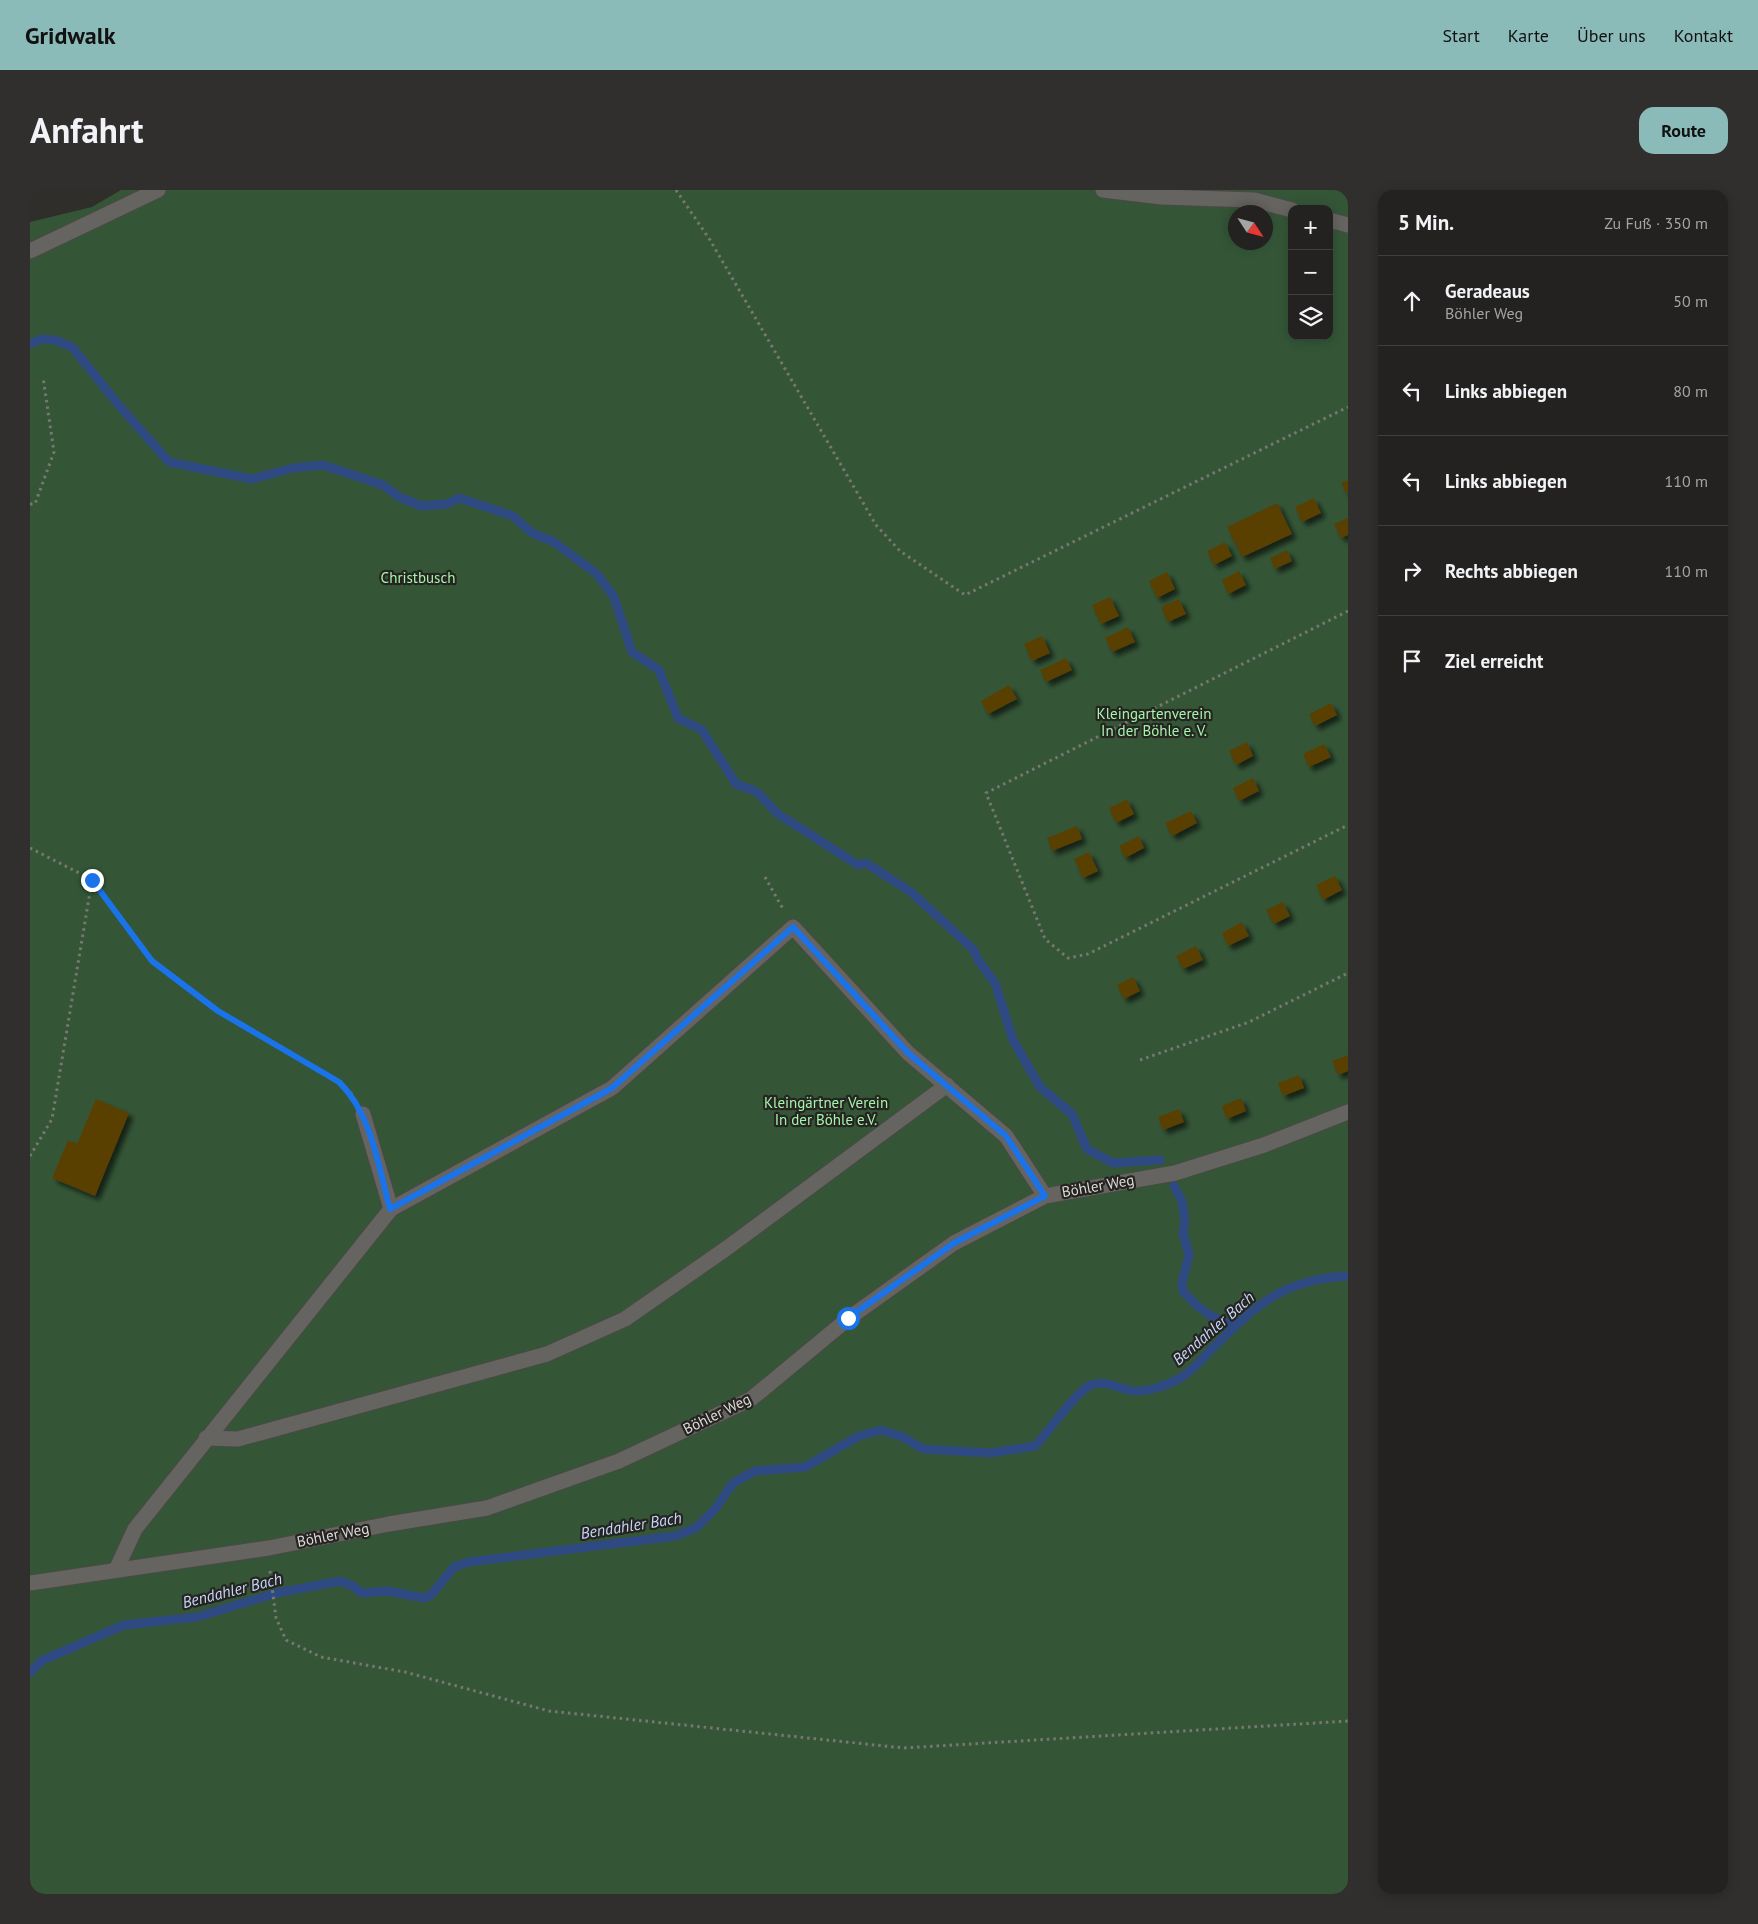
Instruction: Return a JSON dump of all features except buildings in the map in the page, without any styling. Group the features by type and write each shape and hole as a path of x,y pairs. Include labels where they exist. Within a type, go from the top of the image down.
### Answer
{"street":[{"path":"30,251 158,190"},
{"path":"1103,190 1162,197 1254,200 1288,209"},
{"path":"1333,221 1348,225"},
{"path":"116,1570 135,1529 390,1209 612,1088 793,927 908,1053 1006,1136 1045,1196"},
{"path":"206,1438 238,1439 547,1354 625,1320 727,1248 947,1085"},
{"name":"Böhler Weg","path":"30,1584 269,1548 389,1524 488,1508 619,1461 751,1399 848,1318 954,1243 1045,1196 1176,1173 1264,1145 1348,1112"},
{"path":"363,1114 390,1209"}],"path":[{"path":"676,190 710,240 876,525 900,551 965,595 1348,407"},
{"path":"30,504 35,504 54,452 43,377"},
{"path":"1348,611 986,793 1045,939 1068,958 1088,954 1348,825"},
{"path":"30,848 92,880 152,961 218,1011 339,1082 352,1094 363,1114"},
{"path":"765,877 793,927"},
{"path":"30,1156 52,1119 92,880"},
{"path":"1140,1060 1249,1022 1348,973"},
{"path":"272,1584 278,1626 286,1640 321,1657 405,1672 549,1711 904,1748 1348,1721"}],"green space":[{"name":"Christbusch","path":"121,190 1348,190 1348,1894 30,1894 30,222 92,207"}],"waterway":[{"path":"30,344 41,339 55,340 72,347 122,409 169,462 252,479 293,468 323,465 383,485 399,497 421,506 447,504 459,498 513,516 532,533 554,542 597,574 614,597 632,652 659,670 678,718 702,730 736,784 757,792 778,814 858,865 866,863 911,892 973,949 978,960 995,983 1013,1040 1040,1087 1072,1114 1087,1149 1113,1163 1160,1160"},
{"path":"1174,1186 1182,1201 1185,1221 1183,1233 1189,1255 1182,1283 1183,1291 1195,1304 1211,1316 1234,1326"},
{"name":"Bendahler Bach","path":"30,1673 41,1661 124,1625 197,1617 277,1593 340,1581 351,1585 362,1593 388,1591 424,1598 431,1595 454,1567 469,1562 675,1536 696,1528 715,1509 733,1483 755,1471 805,1467 859,1436 881,1430 903,1437 923,1449 990,1453 1035,1446 1078,1395 1091,1385 1105,1384 1128,1390 1142,1391 1170,1383 1192,1370 1233,1328 1261,1304 1291,1287 1327,1278 1348,1276"}],"route":[{"path":"92,880 152,961 218,1011 339,1082 352,1094 363,1114 390,1209 612,1088 793,927 908,1053 1006,1136 1045,1196 954,1243 848,1318"}],"park label":[{"name":"Kleingartenverein In der Böhle e. V.","path":"1154,722"},
{"name":"Kleingärtner Verein In der Böhle e.V.","path":"826,1112"}]}
